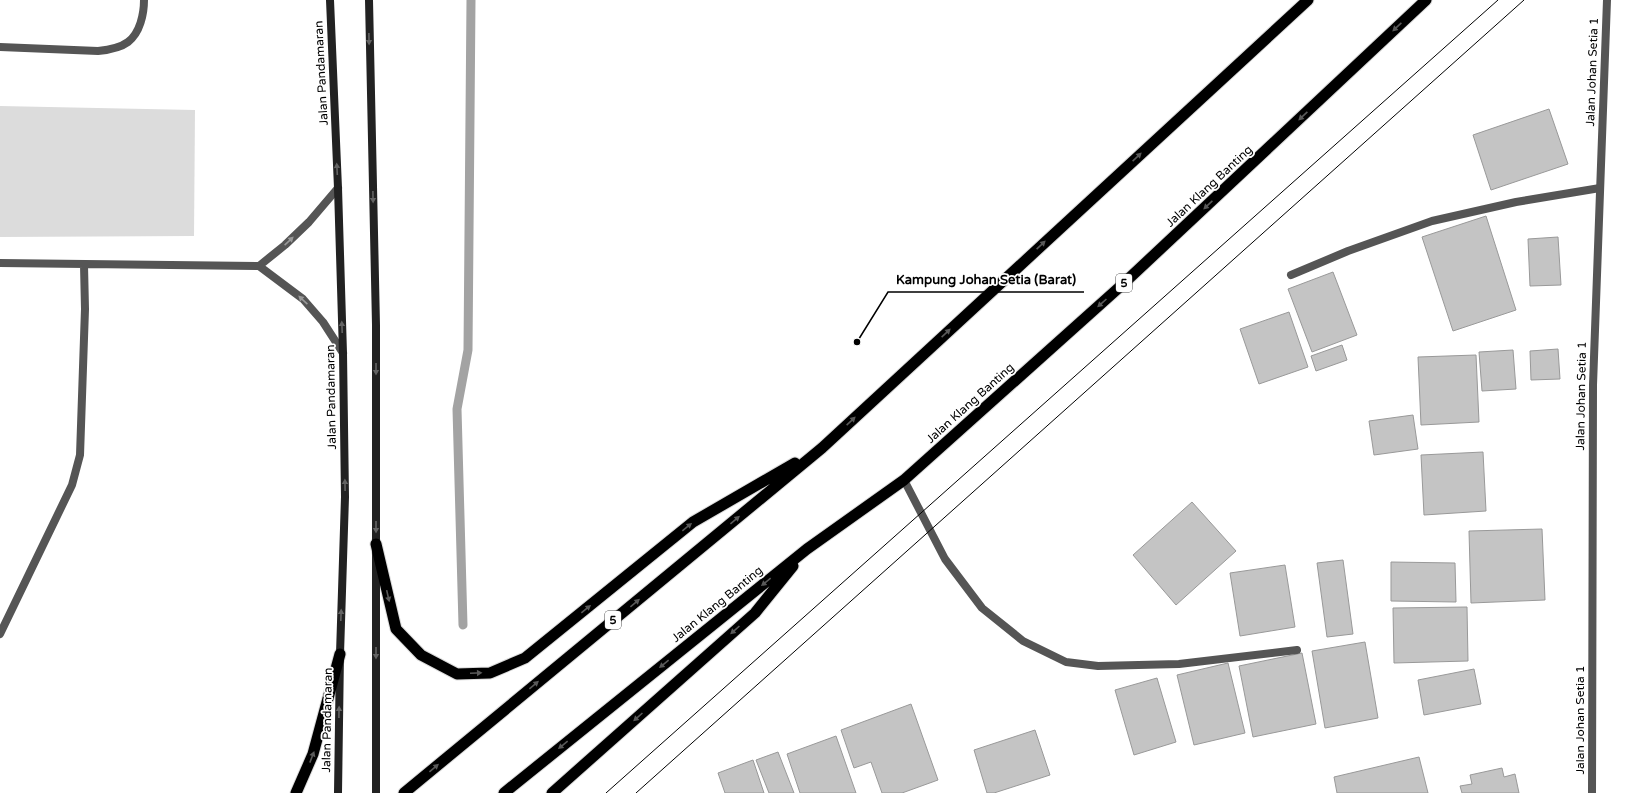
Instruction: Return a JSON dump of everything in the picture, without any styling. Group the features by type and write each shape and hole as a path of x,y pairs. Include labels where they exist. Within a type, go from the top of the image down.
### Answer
{"highway":[{"name":"5","path":"404,793 822,448 1308,0"},
{"name":"Jalan Klang Banting","path":"504,793 807,549 904,480 1123,284 1426,0"},
{"path":"376,544 396,629 421,655 457,674 490,673 525,658 693,522 822,448"},
{"path":"552,793 755,613 807,549"},
{"path":"296,793 313,754 340,654"}],"main road":[{"name":"Jalan Pandamaran","path":"330,0 343,353 345,497 340,654 338,793"},
{"path":"368,0 376,325 376,793"}],"street":[{"path":"0,47 98,51 113,49 128,42 140,26 144,8 144,0"},
{"name":"Jalan Johan Setia 1","path":"1592,793 1593,385 1607,0"},
{"path":"259,266 285,245 309,222 338,188"},
{"path":"1290,275 1348,251 1432,221 1516,202 1600,188"},
{"path":"0,263 259,266 303,299 323,322 343,353"},
{"path":"0,634 72,485 80,455 85,309 84,265"},
{"path":"904,480 946,559 982,608 1023,641 1066,662 1098,666 1171,664 1297,650"}],"shaded area":[{"path":"0,106 195,110 194,236 0,237"}],"building":[{"path":"1549,109 1568,164 1491,190 1473,135"},
{"path":"1486,216 1516,310 1453,331 1422,237"},
{"path":"1558,237 1561,285 1530,286 1528,239"},
{"path":"1333,272 1357,335 1312,352 1288,289"},
{"path":"1289,312 1308,367 1259,384 1240,329"},
{"path":"1342,345 1347,360 1316,371 1311,356"},
{"path":"1558,349 1560,379 1531,380 1530,351"},
{"path":"1513,350 1516,389 1482,391 1479,352"},
{"path":"1476,355 1479,422 1421,425 1418,357"},
{"path":"1413,415 1418,449 1374,455 1369,421"},
{"path":"1483,452 1486,511 1424,515 1421,455"},
{"path":"1192,502 1236,551 1176,605 1133,555"},
{"path":"1542,529 1545,600 1471,603 1469,531"},
{"path":"1343,560 1353,634 1327,637 1317,563"},
{"path":"1391,562 1455,563 1456,602 1391,601"},
{"path":"1285,565 1295,627 1240,636 1230,573"},
{"path":"1467,607 1468,661 1394,663 1393,608"},
{"path":"1365,642 1378,718 1325,728 1312,651"},
{"path":"1302,653 1316,724 1253,737 1239,666"},
{"path":"1228,663 1245,733 1194,745 1177,675"},
{"path":"1474,669 1481,704 1424,715 1418,680"},
{"path":"1157,678 1176,742 1134,755 1115,690"},
{"path":"911,704 938,780 902,793 882,793 871,762 854,768 841,730"},
{"path":"1035,730 1050,775 994,793 987,793 974,750"},
{"path":"836,736 856,793 800,793 787,754"},
{"path":"778,752 794,793 769,793 756,760"},
{"path":"1419,757 1428,793 1337,793 1334,777"},
{"path":"753,760 764,793 725,793 718,773"},
{"path":"1502,768 1504,777 1515,774 1519,793 1462,793 1460,786 1472,784 1470,775"}],"waterway":[{"path":"463,625 457,409 468,350 471,0"}],"tram line":[{"path":"606,793 1498,0"},
{"path":"636,793 1524,0"}],"place":[{"name":"Kampung Johan Setia (Barat)","path":"857,342"}]}
